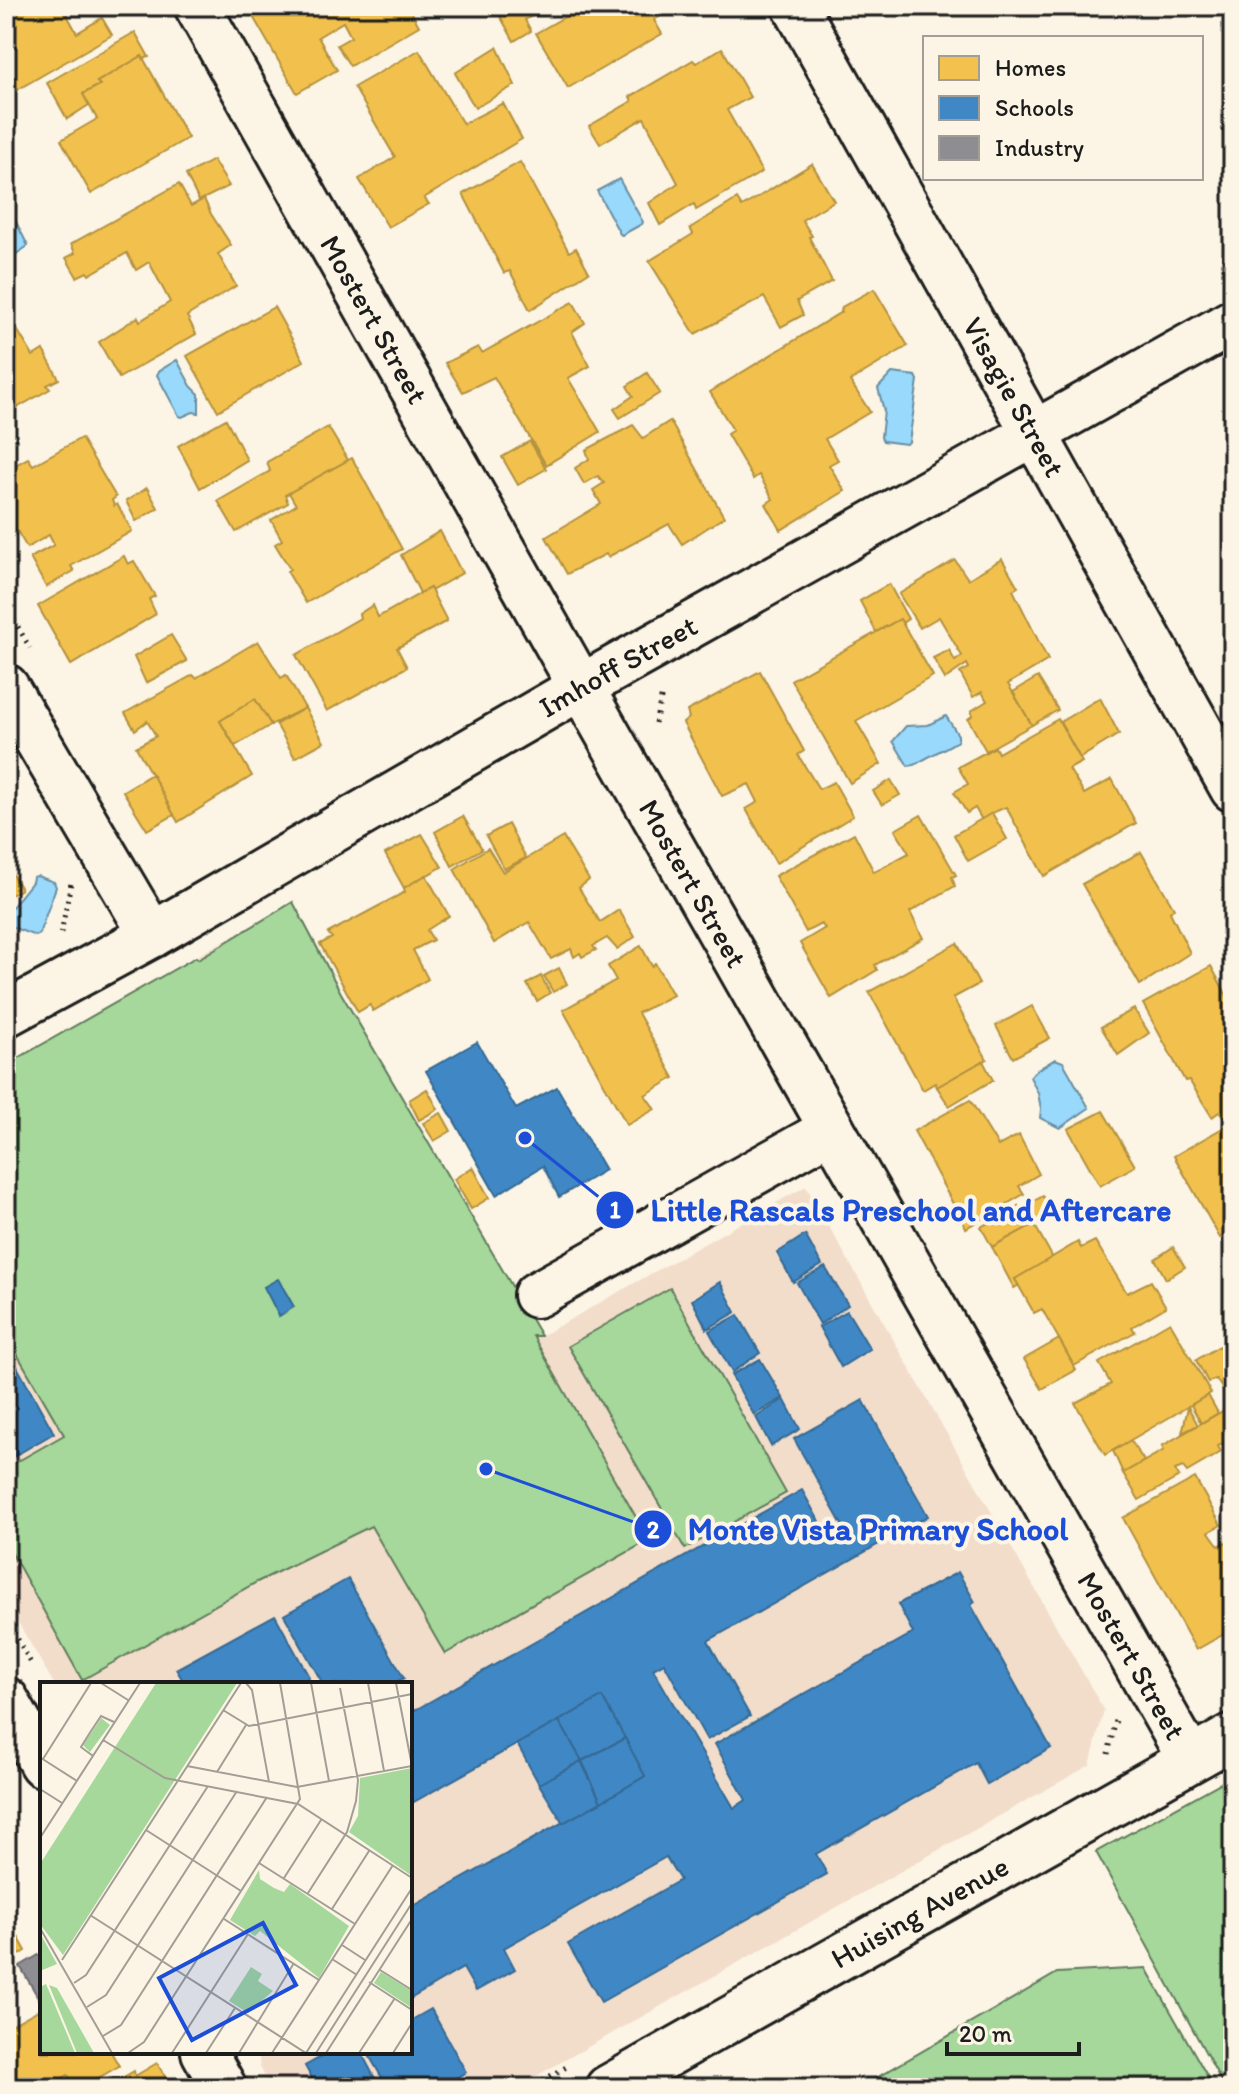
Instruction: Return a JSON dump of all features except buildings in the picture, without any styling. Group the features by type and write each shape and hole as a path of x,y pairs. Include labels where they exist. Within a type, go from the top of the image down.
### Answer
{"street":[{"name":"Mostert Street","path":"197,6 1190,1759"},
{"name":"Visagie Street","path":"795,6 1233,789"},
{"name":"Imhoff Street","path":"6,1014 152,935 581,687 1233,322"},
{"path":"21,674 152,935"},
{"path":"536,1295 832,1129"},
{"path":"21,1685 40,1756"},
{"name":"Huising Avenue","path":"608,2088 1233,1736"},
{"path":"205,2054 224,2088"}],"path":[{"path":"6,606 21,674"},
{"path":"59,945 72,876"},
{"path":"6,1618 21,1685"},
{"path":"1106,1765 1117,1716"},
{"path":"529,2088 571,2065"}],"shaded area":[{"path":"293,902 341,993 541,1336 806,1186 1104,1710 1090,1765 515,2088 271,2088 260,2067 258,2054 412,2054 412,1682 53,1682 6,1602 6,1064"}],"green space":[{"path":"293,902 341,993 541,1336 533,1336 649,1540 445,1654 371,1526 257,1582 82,1680 6,1543 6,1468 64,1435 6,1335 6,1065 196,957 198,959"},
{"path":"670,1288 786,1493 685,1549 568,1346"},
{"path":"1233,1776 1233,2088 1225,2088 1096,1852"},
{"path":"1146,1968 1214,2088 859,2088 1057,1973"}],"water":[{"path":"619,179 643,222 622,235 597,191"},
{"path":"6,202 28,246 12,257 6,255"},
{"path":"177,360 199,394 199,413 179,416 157,375"},
{"path":"892,373 916,376 918,380 909,442 906,444 883,441 881,437 884,411 878,388"},
{"path":"946,716 958,735 958,741 908,766 893,741 906,726 928,725"},
{"path":"33,877 54,882 56,887 39,934 35,936 12,927 6,909 12,907"},
{"path":"1055,1059 1063,1062 1089,1108 1060,1128 1040,1118 1038,1093 1030,1077"}],"place":[{"name":"Little Rascals Preschool and Aftercare","path":"525,1138"},
{"name":"Monte Vista Primary School","path":"486,1469"}]}
